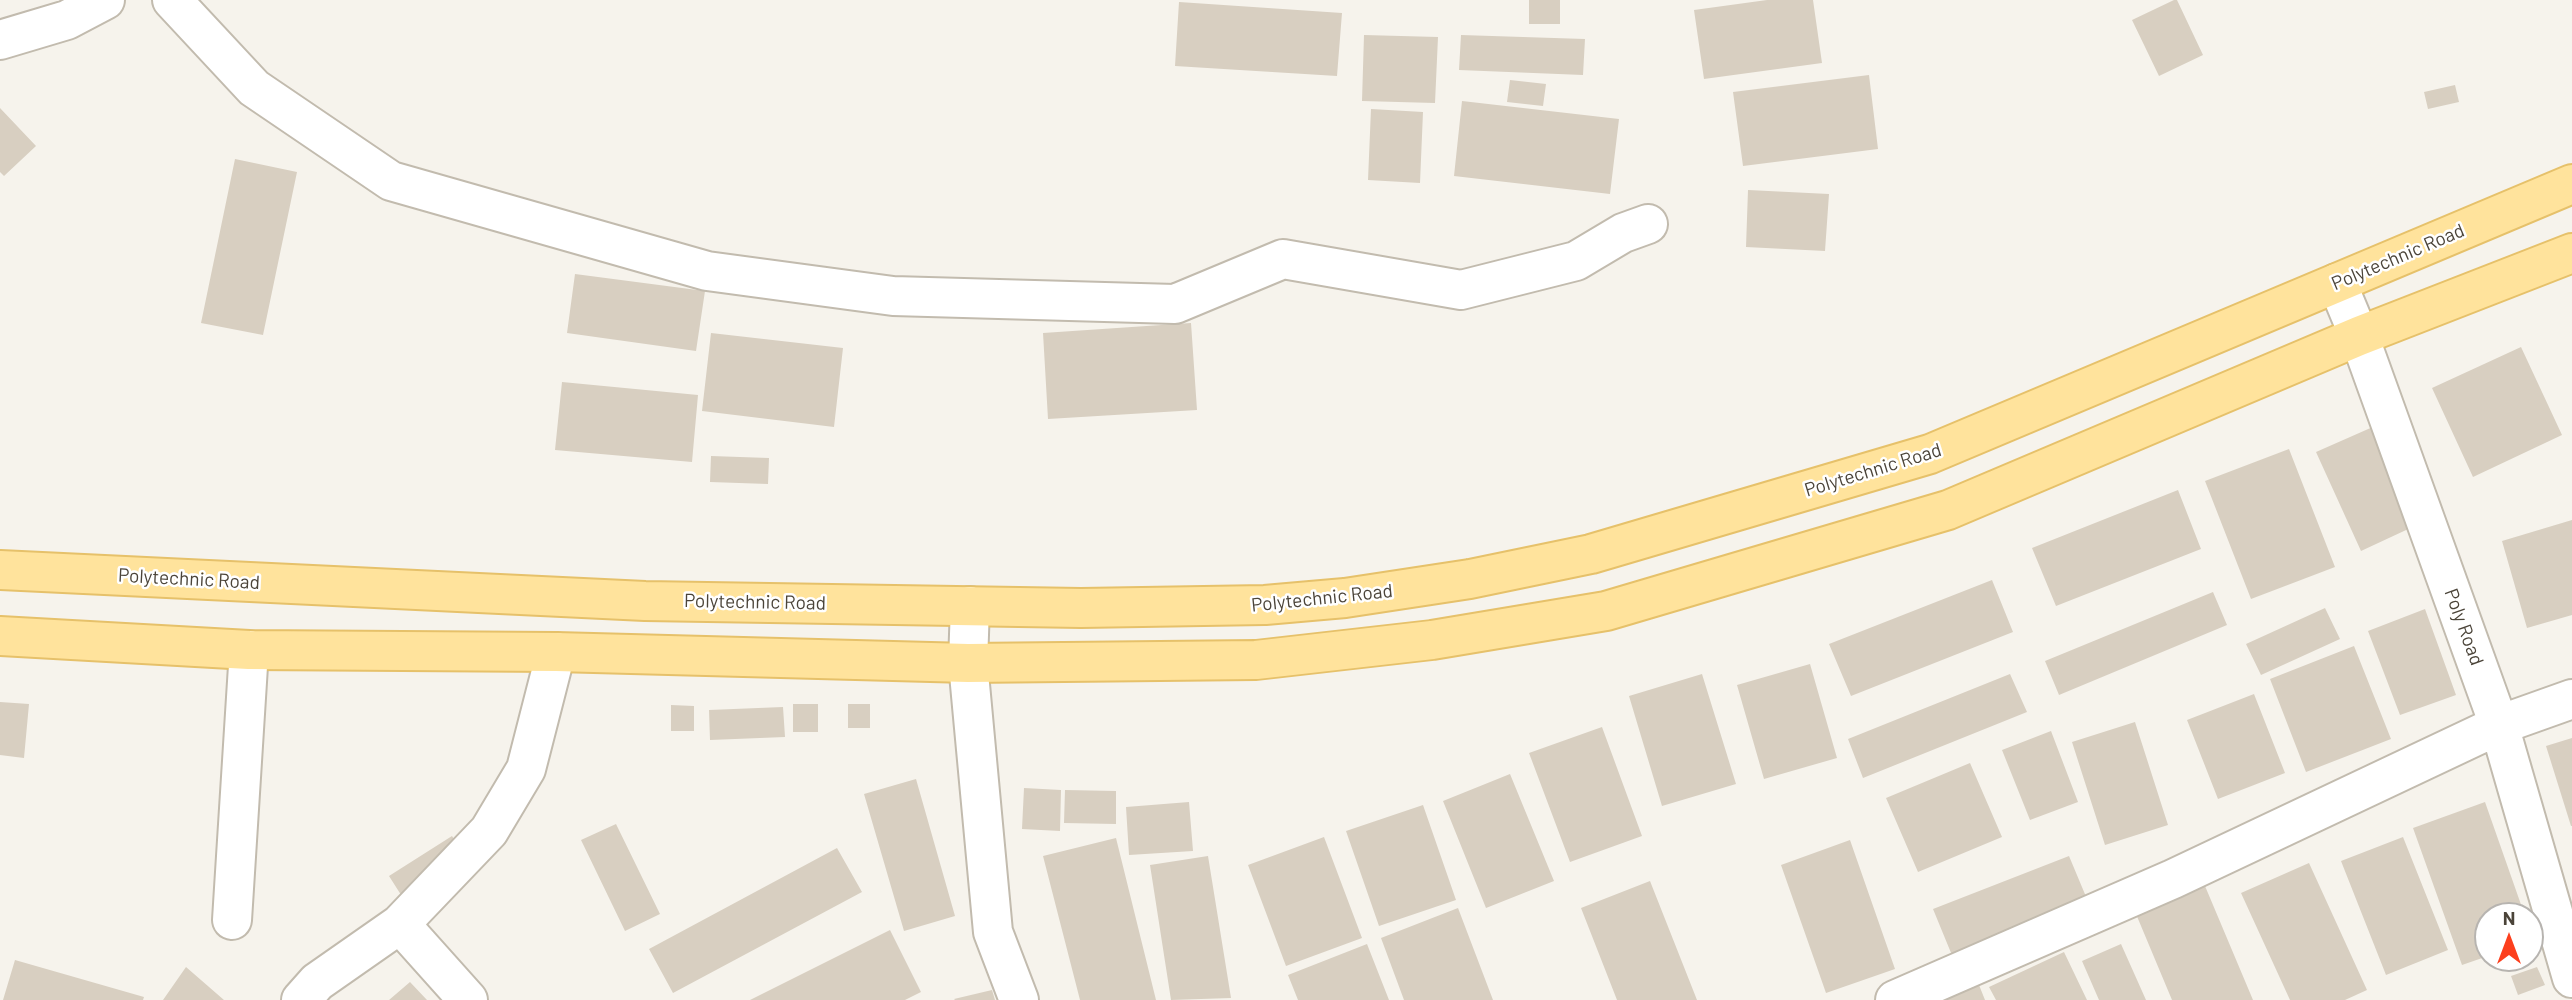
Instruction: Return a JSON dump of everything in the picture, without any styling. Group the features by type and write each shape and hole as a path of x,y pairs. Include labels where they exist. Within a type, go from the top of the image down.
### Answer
{"main road":[{"name":"Polytechnic Road","path":"0,570 645,601 1107,607 1265,605 1346,598 1470,579 1591,554 1930,454 2572,184"},
{"path":"0,636 249,650 556,652 968,663 1256,660 1432,640 1606,611 1948,510 2359,336 2572,253"}],"street":[{"path":"0,40 67,20 105,0"},
{"path":"172,0 254,88 391,181 707,271 893,296 1175,304 1283,259 1461,290 1576,261 1623,233 1648,224"},
{"name":"Poly Road","path":"2337,283 2359,336 2499,725 2572,978"},
{"path":"970,606 968,663 993,932 1019,1000"},
{"path":"232,920 249,650"},
{"path":"301,1000 317,982 400,924 489,831 526,769 556,652"},
{"path":"1895,1000 2172,879 2499,725 2572,699"},
{"path":"400,924 468,1000"}],"building":[{"path":"1529,0 1560,0 1560,24 1529,24"},
{"path":"1767,0 1813,0 1822,63 1704,79 1694,10"},
{"path":"2177,0 2203,55 2159,76 2132,20"},
{"path":"1179,2 1342,13 1337,76 1175,66"},
{"path":"1364,35 1438,37 1435,103 1362,101"},
{"path":"1461,35 1585,39 1583,75 1459,70"},
{"path":"1869,75 1878,149 1743,166 1733,92"},
{"path":"1510,80 1546,84 1543,106 1507,102"},
{"path":"2455,85 2459,102 2428,109 2424,92"},
{"path":"1462,101 1619,119 1610,194 1454,176"},
{"path":"0,108 36,146 4,176 0,172"},
{"path":"1371,109 1423,112 1420,183 1368,180"},
{"path":"235,159 297,172 263,335 201,323"},
{"path":"1748,190 1829,194 1825,251 1746,247"},
{"path":"575,274 705,291 696,351 567,333"},
{"path":"1191,323 1197,410 1048,419 1043,333"},
{"path":"711,333 843,348 834,427 702,411"},
{"path":"2521,347 2562,435 2473,477 2432,388"},
{"path":"562,382 698,395 692,462 555,450"},
{"path":"2375,426 2419,524 2361,551 2316,452"},
{"path":"2289,449 2335,567 2251,599 2205,481"},
{"path":"711,456 769,458 768,484 710,482"},
{"path":"2178,490 2201,549 2056,606 2032,548"},
{"path":"2572,520 2572,615 2527,628 2502,541"},
{"path":"1992,580 2013,632 1851,696 1829,644"},
{"path":"2213,592 2227,625 2059,695 2045,661"},
{"path":"2325,608 2340,639 2261,675 2246,644"},
{"path":"2425,609 2456,695 2400,715 2368,631"},
{"path":"2354,646 2391,739 2306,772 2270,679"},
{"path":"1810,664 1837,758 1764,779 1737,685"},
{"path":"1702,674 1736,784 1662,806 1629,696"},
{"path":"2010,674 2027,712 1863,778 1848,739"},
{"path":"2254,694 2285,773 2218,799 2187,720"},
{"path":"0,702 29,704 24,758 0,755"},
{"path":"793,704 818,704 818,732 793,732"},
{"path":"848,704 870,704 870,728 848,728"},
{"path":"671,705 694,706 694,731 671,731"},
{"path":"783,707 785,737 710,740 709,710"},
{"path":"2135,722 2168,825 2105,845 2072,742"},
{"path":"1602,727 1642,836 1570,862 1529,753"},
{"path":"2051,731 2078,802 2030,820 2002,750"},
{"path":"2572,738 2572,826 2571,826 2546,746"},
{"path":"1970,763 2002,837 1918,872 1886,798"},
{"path":"1510,774 1554,881 1486,908 1443,801"},
{"path":"916,779 955,916 904,931 864,794"},
{"path":"1024,788 1061,790 1060,831 1022,829"},
{"path":"1065,790 1116,791 1116,824 1064,823"},
{"path":"1189,802 1193,851 1129,855 1126,807"},
{"path":"2485,802 2520,902 2474,902 2474,961 2462,965 2413,828"},
{"path":"1423,805 1456,900 1379,926 1346,831"},
{"path":"616,824 660,914 625,931 581,840"},
{"path":"452,836 466,858 403,898 389,876"},
{"path":"1324,837 1362,938 1286,966 1248,865"},
{"path":"2403,837 2448,950 2386,975 2341,861"},
{"path":"1116,838 1156,1000 1080,1000 1043,856"},
{"path":"1850,840 1895,969 1826,993 1781,865"},
{"path":"837,848 862,892 673,993 649,949"},
{"path":"1208,856 1231,998 1171,1000 1150,865"},
{"path":"2069,856 2092,911 1956,965 1933,909"},
{"path":"2309,863 2367,990 2345,1000 2290,1000 2241,893"},
{"path":"1650,881 1697,1000 1617,1000 1581,908"},
{"path":"2205,886 2253,1000 2172,1000 2136,914"},
{"path":"1458,908 1493,1000 1404,1000 1381,938"},
{"path":"890,930 921,992 905,1000 750,1000"},
{"path":"1367,944 1389,1000 1298,1000 1288,975"},
{"path":"2121,944 2146,1000 2099,1000 2082,961"},
{"path":"2064,952 2087,1000 1996,1000 1989,987"},
{"path":"15,960 144,997 143,1000 3,1000"},
{"path":"186,967 224,1000 163,1000"},
{"path":"2523,972 2539,972 2545,985 2518,995 2511,976"},
{"path":"410,982 427,1000 389,1000"},
{"path":"1979,985 1985,1000 1945,1000"},
{"path":"992,990 995,1000 954,999"}]}
